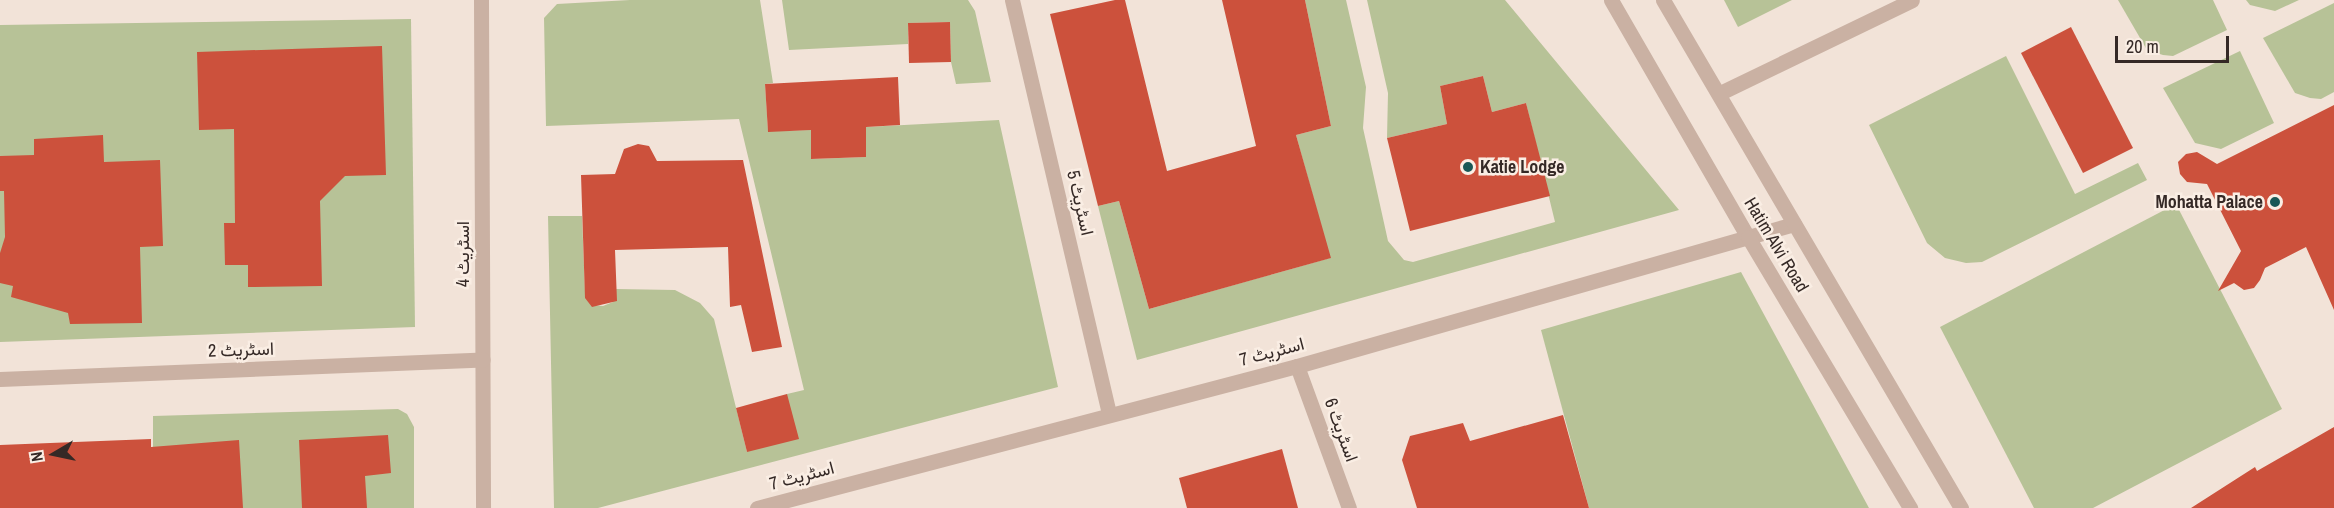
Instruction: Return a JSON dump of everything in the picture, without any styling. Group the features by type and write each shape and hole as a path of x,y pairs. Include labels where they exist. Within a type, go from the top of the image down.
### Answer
{"street":[{"name":"اسٹریٹ 4","path":"481,0 483,508"},
{"name":"اسٹریٹ 5","path":"1012,0 1109,414"},
{"name":"Hatim Alvi Road","path":"1611,0 1748,237 1910,508"},
{"name":"Hatim Alvi Road","path":"1663,0 1720,93 1961,508"},
{"path":"1720,93 1912,0"},
{"name":"اسٹریٹ 7","path":"757,508 1297,366 1794,224"},
{"name":"اسٹریٹ 2","path":"0,379 483,360"},
{"name":"اسٹریٹ 6","path":"1297,366 1349,508"}],"green space":[{"path":"630,0 760,0 773,83 765,84 768,131 811,130 812,159 866,157 866,127 999,120 1058,387 598,508 554,508 548,216 582,216 585,291 586,298 592,305 603,306 613,302 616,289 675,290 700,303 714,319 747,452 787,394 804,390 739,119 546,126 544,18 557,4"},
{"path":"782,0 968,0 975,11 991,82 956,84 951,62 950,22 908,23 908,44 789,50"},
{"path":"1305,0 1346,0 1366,87 1363,128 1388,241 1404,260 1413,262 1555,222 1526,103 1492,112 1483,76 1440,86 1447,124 1387,138 1388,93 1367,0 1505,0 1679,210 1137,360 1098,206 1119,201 1149,309 1330,258 1296,135 1331,126"},
{"path":"1724,0 1792,0 1738,27"},
{"path":"2118,0 2213,0 2227,30 2173,56 2163,55 2147,50"},
{"path":"2246,0 2299,0 2275,11 2250,5"},
{"path":"2334,3 2334,92 2321,99 2295,93 2263,38"},
{"path":"411,19 415,327 0,342 0,25"},
{"path":"2240,51 2274,123 2221,149 2195,143 2163,88"},
{"path":"2006,56 2075,194 2138,163 2147,180 1982,262 1966,263 1945,258 1927,243 1869,125"},
{"path":"2176,204 2282,409 2093,508 2034,508 1940,327"},
{"path":"1741,272 1869,508 1589,508 1541,330"},
{"path":"398,409 407,414 414,427 414,508 153,508 153,416"}],"building":[{"path":"1115,0 1125,0 1167,171 1256,146 1222,0 1305,0 1331,126 1296,135 1331,258 1149,309 1119,201 1098,206 1050,14"},
{"path":"950,22 951,62 909,63 908,23"},
{"path":"2071,27 2133,148 2083,173 2021,53"},
{"path":"382,46 386,175 345,176 320,201 322,286 248,287 248,265 225,265 224,223 235,223 234,129 199,130 197,52"},
{"name":"Katie Lodge","path":"1483,76 1492,112 1526,103 1550,196 1410,231 1387,138 1447,124 1440,86"},
{"path":"898,77 900,125 866,127 866,157 811,159 811,130 768,132 765,84"},
{"name":"Mohatta Palace","path":"2334,105 2334,310 2306,247 2265,268 2254,288 2244,290 2234,283 2218,291 2241,251 2207,184 2187,182 2180,174 2178,162 2186,154 2197,152 2217,164"},
{"path":"103,135 104,162 160,160 163,246 140,247 142,323 70,324 68,313 11,297 13,286 0,283 0,253 5,237 4,191 0,191 0,156 34,155 34,139"},
{"path":"638,144 649,146 657,161 743,160 782,347 752,352 741,305 730,307 728,247 615,250 617,301 592,307 585,298 581,175 615,174 624,149"},
{"path":"787,394 799,439 747,452 736,408"},
{"path":"1563,415 1589,508 1417,508 1402,460 1410,436 1463,423 1470,441"},
{"path":"2334,427 2334,508 2191,508 2255,467 2257,471"},
{"path":"388,435 391,473 365,476 367,508 302,508 299,440"},
{"path":"151,439 151,447 239,440 243,508 0,508 0,445"},
{"path":"1282,449 1298,508 1187,508 1179,478"}],"place":[{"name":"Katie Lodge","path":"1468,167"},
{"name":"Mohatta Palace","path":"2275,202"}]}
